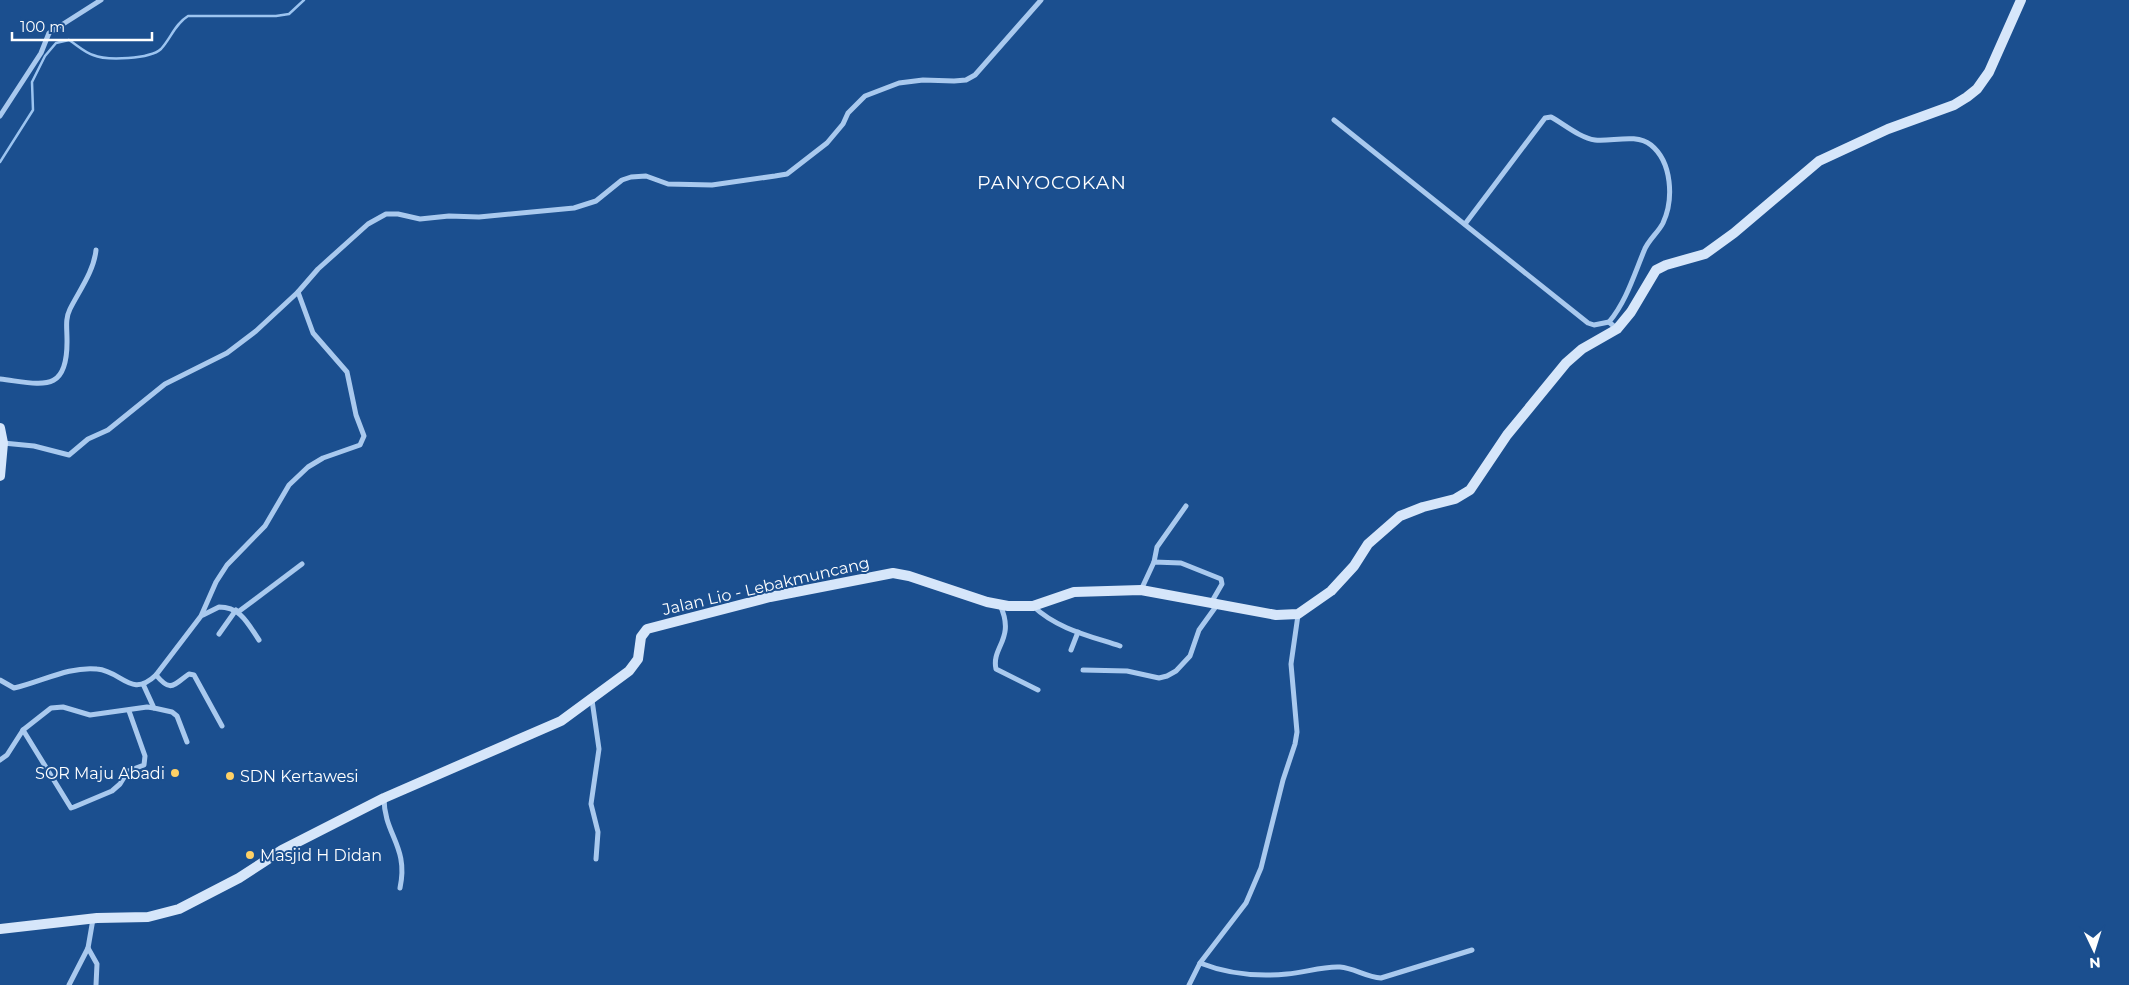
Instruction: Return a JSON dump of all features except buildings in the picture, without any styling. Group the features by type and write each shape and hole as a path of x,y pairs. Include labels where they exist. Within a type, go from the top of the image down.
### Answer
{"street":[{"path":"0,116 41,53 49,33 102,0"},
{"path":"3,443 34,446 69,455 72,454 78,445 108,430 165,384 227,353 256,331 368,224 386,214 398,214 420,219 449,216 479,217 574,208 596,201 622,180 631,177 646,176 668,184 712,185 787,174 827,143 843,124 848,113 865,96 878,89 899,83 923,80 966,80 975,75 1041,0"},
{"path":"1189,985 1200,964 1246,902 1259,873 1271,833 1283,780 1297,732 1291,664 1298,614 1331,590 1354,566 1368,544 1391,523 1410,512 1455,499 1470,490 1507,435 1566,363 1631,312 1656,270 1666,265 1705,254 1734,233 1819,161 1888,129 1954,105 1977,89 1989,72 2021,0"},
{"path":"1465,224 1545,118 1551,117 1593,140 1636,139 1650,145 1663,162 1669,177 1667,212 1662,224 1645,247 1613,325"},
{"path":"1334,120 1588,323 1594,325 1613,325"},
{"path":"0,379 40,384 54,382 59,378 66,357 68,316 81,285 86,280 96,250"},
{"path":"0,680 14,688 48,677 96,668 115,674 130,684 143,684 156,675 201,616 216,582 227,565 265,526 289,484 308,467 323,458 354,448 363,441 364,436 356,415 347,372 312,334 298,292"},
{"path":"0,428 3,443 0,476"},
{"path":"1141,590 1154,562 1157,547 1186,506"},
{"path":"1083,670 1127,671 1159,678 1176,671 1190,656 1199,630 1222,584 1220,578 1181,564 1154,562"},
{"path":"219,634 237,611 302,564"},
{"name":"Jalan Lio - Lebakmuncang","path":"0,929 93,919 148,917 179,909 239,878 282,850 384,798 561,720 620,680 634,666 639,656 641,635 647,629 770,597 894,573 1000,605 1033,606 1074,592 1141,590 1276,615 1298,614"},
{"path":"1000,605 1005,616 1007,630 995,662 996,669 1038,690"},
{"path":"1033,606 1051,620 1078,632 1120,646"},
{"path":"201,616 219,607 237,611 260,640"},
{"path":"1071,650 1078,632"},
{"path":"156,675 164,685 170,686 178,684 188,674 194,675 222,726"},
{"path":"143,684 154,708"},
{"path":"592,700 599,749 591,804 598,832 596,859"},
{"path":"0,760 7,755 23,730 45,711 57,707 90,715 130,711 147,707 172,712 176,716 187,742"},
{"path":"23,730 71,808 112,791 120,784 128,771 144,765 145,756 130,711"},
{"path":"384,798 387,823 402,856 400,888"},
{"path":"69,985 88,948 93,919"},
{"path":"88,948 97,964 96,985"},
{"path":"1200,964 1223,972 1254,975 1287,974 1342,967 1371,977 1380,978 1472,950"}],"waterway":[{"path":"0,162 33,110 32,82 45,56 56,43 69,40 87,52 99,57 138,57 161,49 180,23 188,16 276,16 289,14 304,0"}],"place":[{"name":"SOR Maju Abadi","path":"175,773"},
{"name":"SDN Kertawesi","path":"230,776"},
{"name":"Masjid H Didan","path":"250,855"}],"district":[{"name":"PANYOCOKAN","path":"1052,182"}]}
